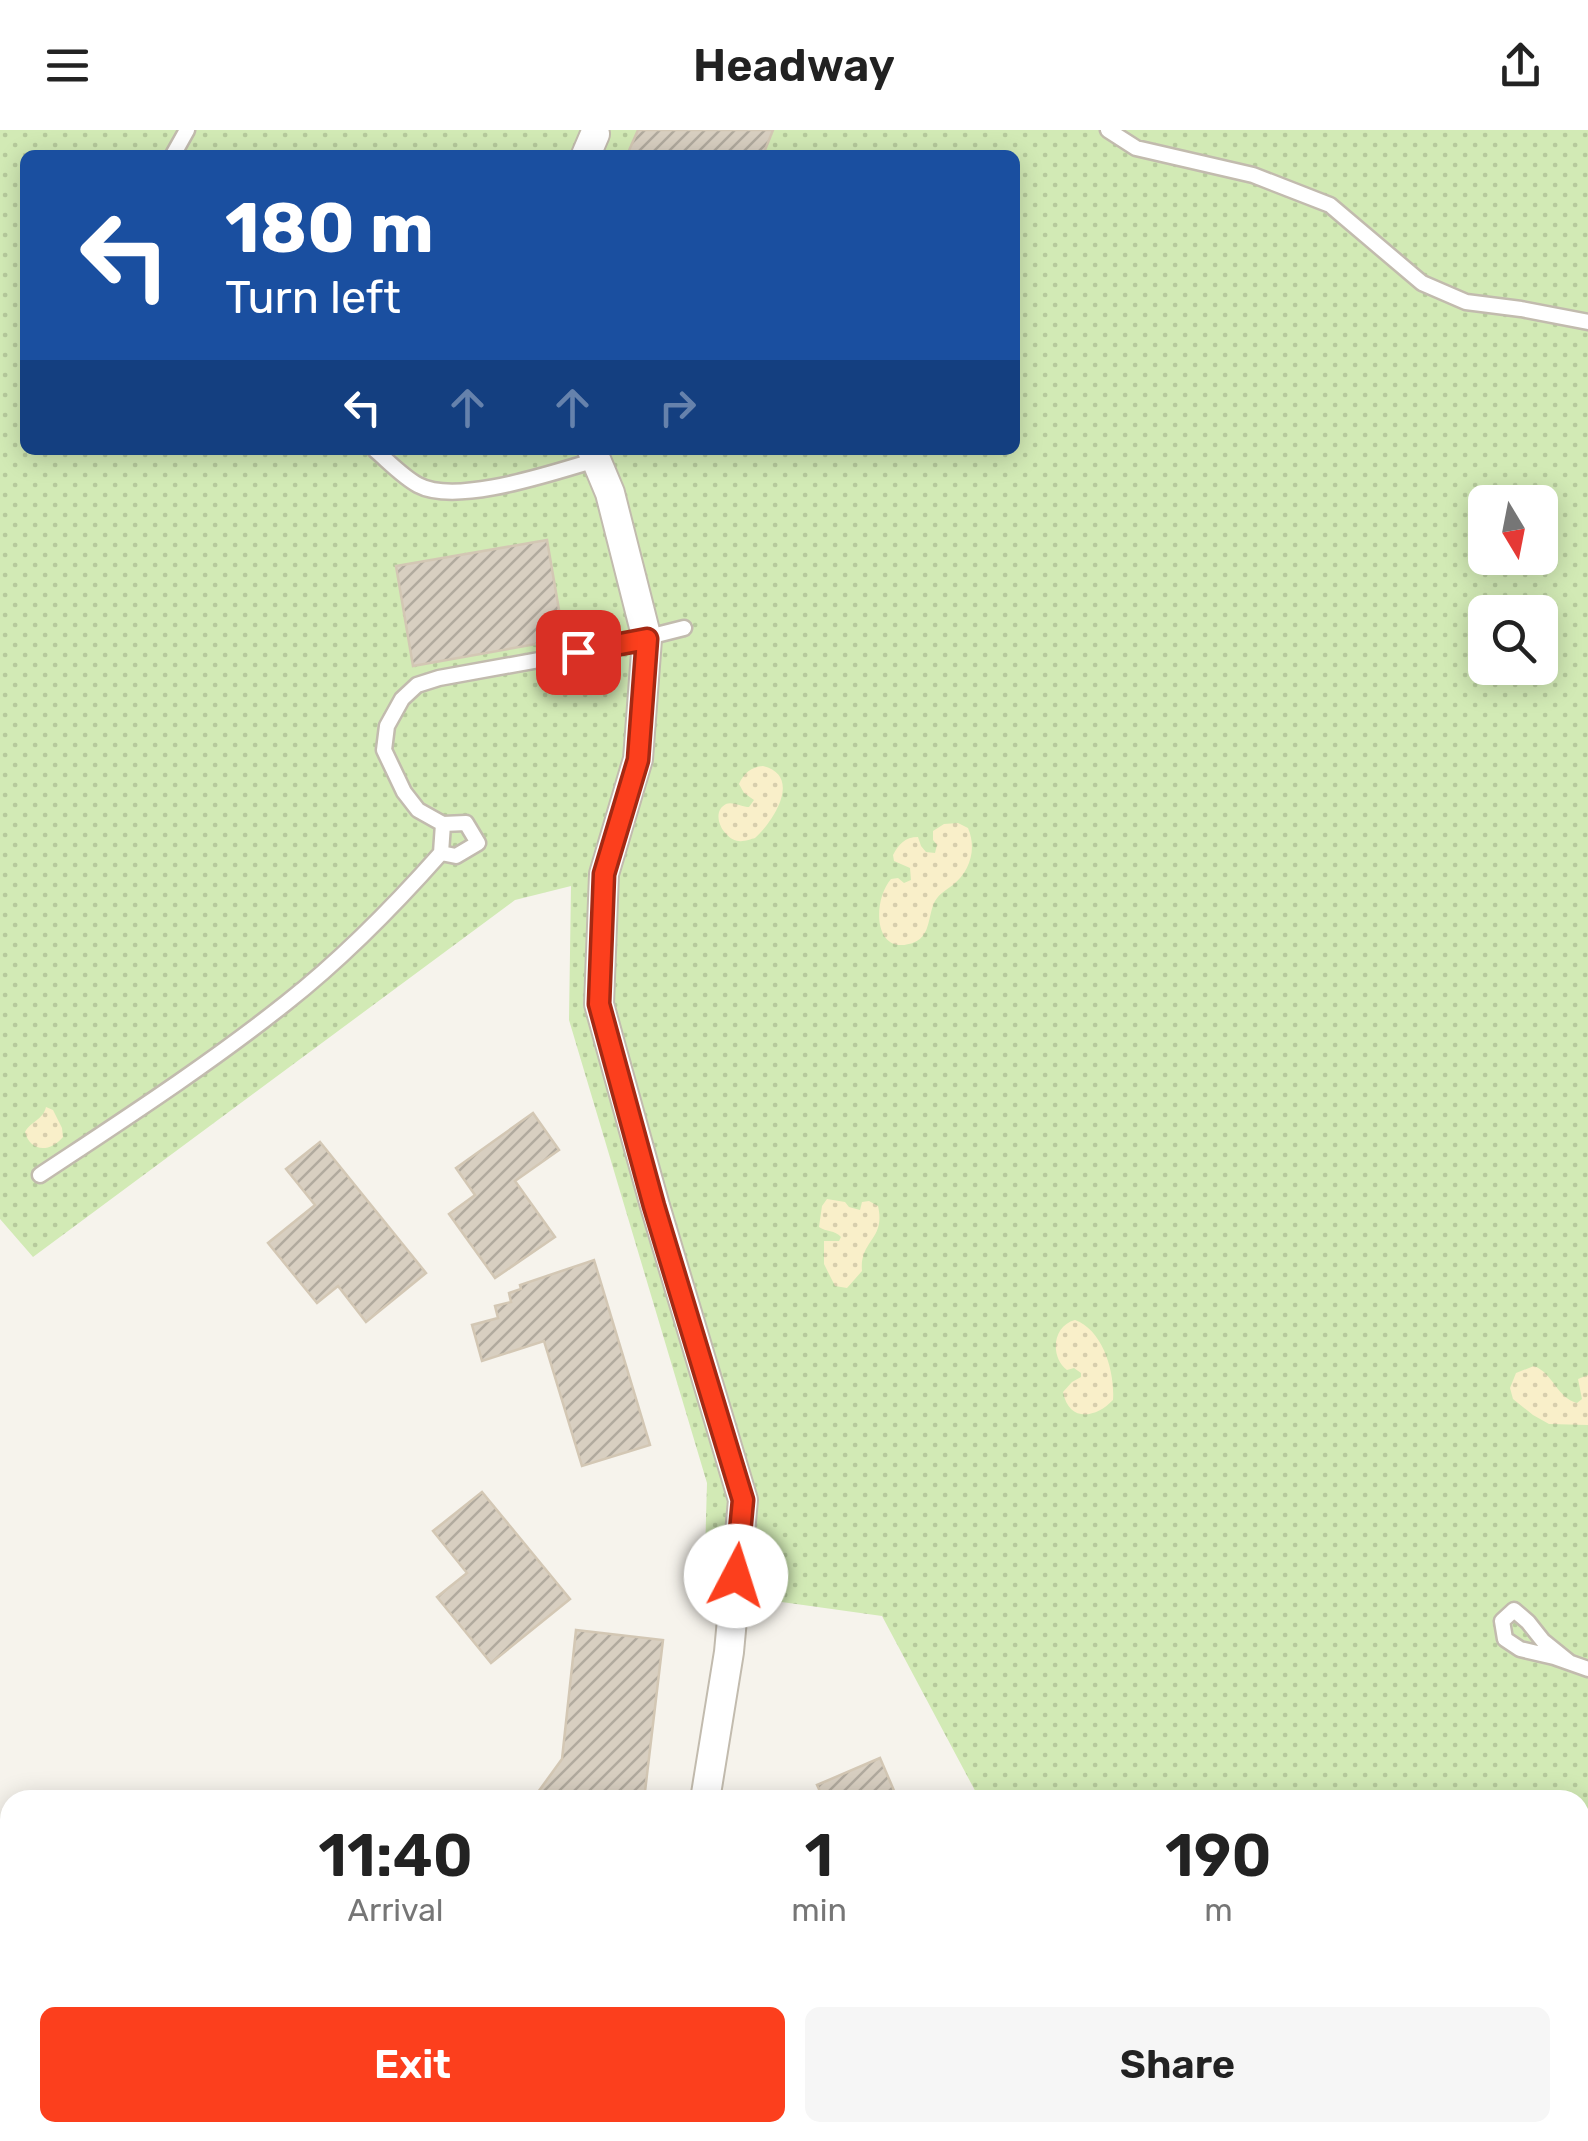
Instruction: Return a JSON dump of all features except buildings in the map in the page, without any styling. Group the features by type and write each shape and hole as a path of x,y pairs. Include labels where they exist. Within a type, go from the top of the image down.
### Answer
{"street":[{"path":"594,455 610,493 647,639 638,760 604,874 599,1004 654,1206 743,1500 729,1652 707,1790"}],"lane":[{"path":"1108,130 1136,148 1253,174 1330,204 1422,283 1466,302 1588,322"},
{"path":"381,455 420,486 458,492 526,480 594,455"},
{"path":"441,853 456,856 478,843 466,822 443,824 418,810 404,792 384,750 387,726 402,698 417,685 439,678 647,639 684,628"},
{"path":"40,1175 182,1081 288,1002 339,957 441,853 443,824"},
{"path":"1568,1662 1514,1610 1502,1621 1505,1638 1520,1649 1588,1669"}],"green space":[{"path":"0,130 1588,130 1588,1790 975,1790 882,1616 704,1591 707,1483 569,1020 571,886 515,900 33,1257 0,1219"}],"sand":[{"path":"763,766 781,779 781,800 755,838 733,839 721,826 721,808 728,803 749,807 754,800 739,784 748,771"},
{"path":"958,823 968,828 972,844 964,873 935,901 920,939 901,945 891,942 880,925 881,901 891,879 898,878 904,883 911,880 910,868 894,861 893,855 903,842 918,837 926,852 935,853 933,831 944,824"},
{"path":"46,1107 53,1110 63,1137 52,1146 41,1148 31,1143 25,1132"},
{"path":"827,1199 860,1210 862,1202 878,1206 878,1226 864,1253 862,1271 847,1288 835,1286 824,1264 824,1241 839,1241 841,1237 819,1227"},
{"path":"1075,1320 1100,1342 1112,1377 1113,1400 1091,1414 1071,1409 1063,1392 1081,1377 1074,1368 1067,1370 1056,1350 1058,1335 1067,1323"},
{"path":"1534,1366 1577,1403 1582,1399 1578,1379 1588,1375 1588,1425 1549,1424 1513,1399 1510,1388 1516,1373"}],"route":[{"path":"578,652 647,639 638,760 604,874 599,1004 654,1206 743,1500 736,1576"}]}
